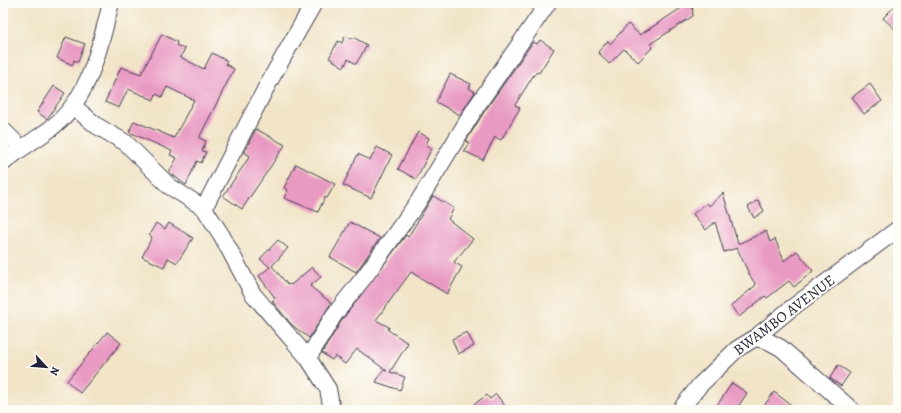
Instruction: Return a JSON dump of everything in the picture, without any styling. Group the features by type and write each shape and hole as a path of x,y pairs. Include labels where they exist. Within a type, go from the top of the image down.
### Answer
{"street":[{"path":"3,163 21,148 50,129 74,107 90,76 111,3"},
{"path":"204,208 269,82 314,3"},
{"path":"308,358 334,315 365,276 418,202 476,107 548,3"},
{"path":"74,107 97,126 126,143 170,186 204,208 222,236 253,294 308,358 328,389 332,410"},
{"path":"3,130 21,148"},
{"name":"BWAMBO AVENUE","path":"680,410 699,386 737,349 755,338 789,310 898,230"},
{"path":"755,338 768,341 781,348 852,410"}],"building":[{"path":"689,3 692,3 693,16 650,44 653,47 638,62 624,49 609,64 598,52 608,41 610,44 628,24 640,35"},
{"path":"898,3 898,32 883,18"},
{"path":"162,34 177,42 176,45 185,49 180,57 204,69 212,53 227,61 225,64 234,69 199,138 206,141 202,151 206,152 201,163 197,161 186,185 169,172 177,158 170,155 172,151 129,132 134,121 174,138 194,100 167,87 162,97 156,94 154,100 128,89 119,108 105,102 121,67 141,74"},
{"path":"345,36 352,39 353,37 367,45 356,64 348,59 344,67 329,58 338,41 342,43"},
{"path":"66,37 85,44 78,62 74,60 73,65 57,58"},
{"path":"540,40 554,49 539,73 537,72 533,76 515,105 520,108 501,140 495,137 483,160 464,151 469,142 466,141 484,112 533,42 537,44"},
{"path":"450,74 471,84 469,88 475,92 460,115 436,102"},
{"path":"870,84 882,101 864,114 852,97"},
{"path":"54,86 65,93 47,119 37,112"},
{"path":"256,129 285,145 242,209 223,196 250,156 244,152"},
{"path":"418,132 429,138 426,145 432,148 416,179 398,169"},
{"path":"377,147 392,155 371,198 343,185 358,154 370,160"},
{"path":"296,164 335,184 327,198 325,197 318,212 284,198 288,190 284,188"},
{"path":"723,193 738,244 766,231 770,242 775,239 784,261 797,251 813,271 794,287 789,281 767,298 765,296 739,317 731,306 756,285 750,276 737,248 724,252 715,222 706,230 693,214 707,203 709,206"},
{"path":"433,196 454,208 448,219 473,239 454,262 462,267 447,294 411,272 376,320 389,327 388,330 408,343 390,372 405,377 400,390 376,382 383,370 387,371 357,349 345,364 335,356 332,360 322,353 342,320 406,235 408,237"},
{"path":"758,200 764,211 754,218 748,207"},
{"path":"350,222 380,238 356,272 330,257"},
{"path":"156,223 165,229 169,223 193,238 177,263 168,258 164,267 142,257 152,237 149,235"},
{"path":"278,240 288,248 272,266 288,285 291,285 312,267 321,277 310,286 331,303 309,338 292,325 272,301 275,298 259,276 270,267 260,259"},
{"path":"107,332 121,343 80,393 67,381"},
{"path":"467,332 474,346 458,354 452,339"},
{"path":"838,365 850,373 841,386 830,378"},
{"path":"732,383 747,393 736,410 714,410"},
{"path":"774,392 798,410 761,410"},
{"path":"496,394 508,410 466,410 487,395 490,399"}]}
